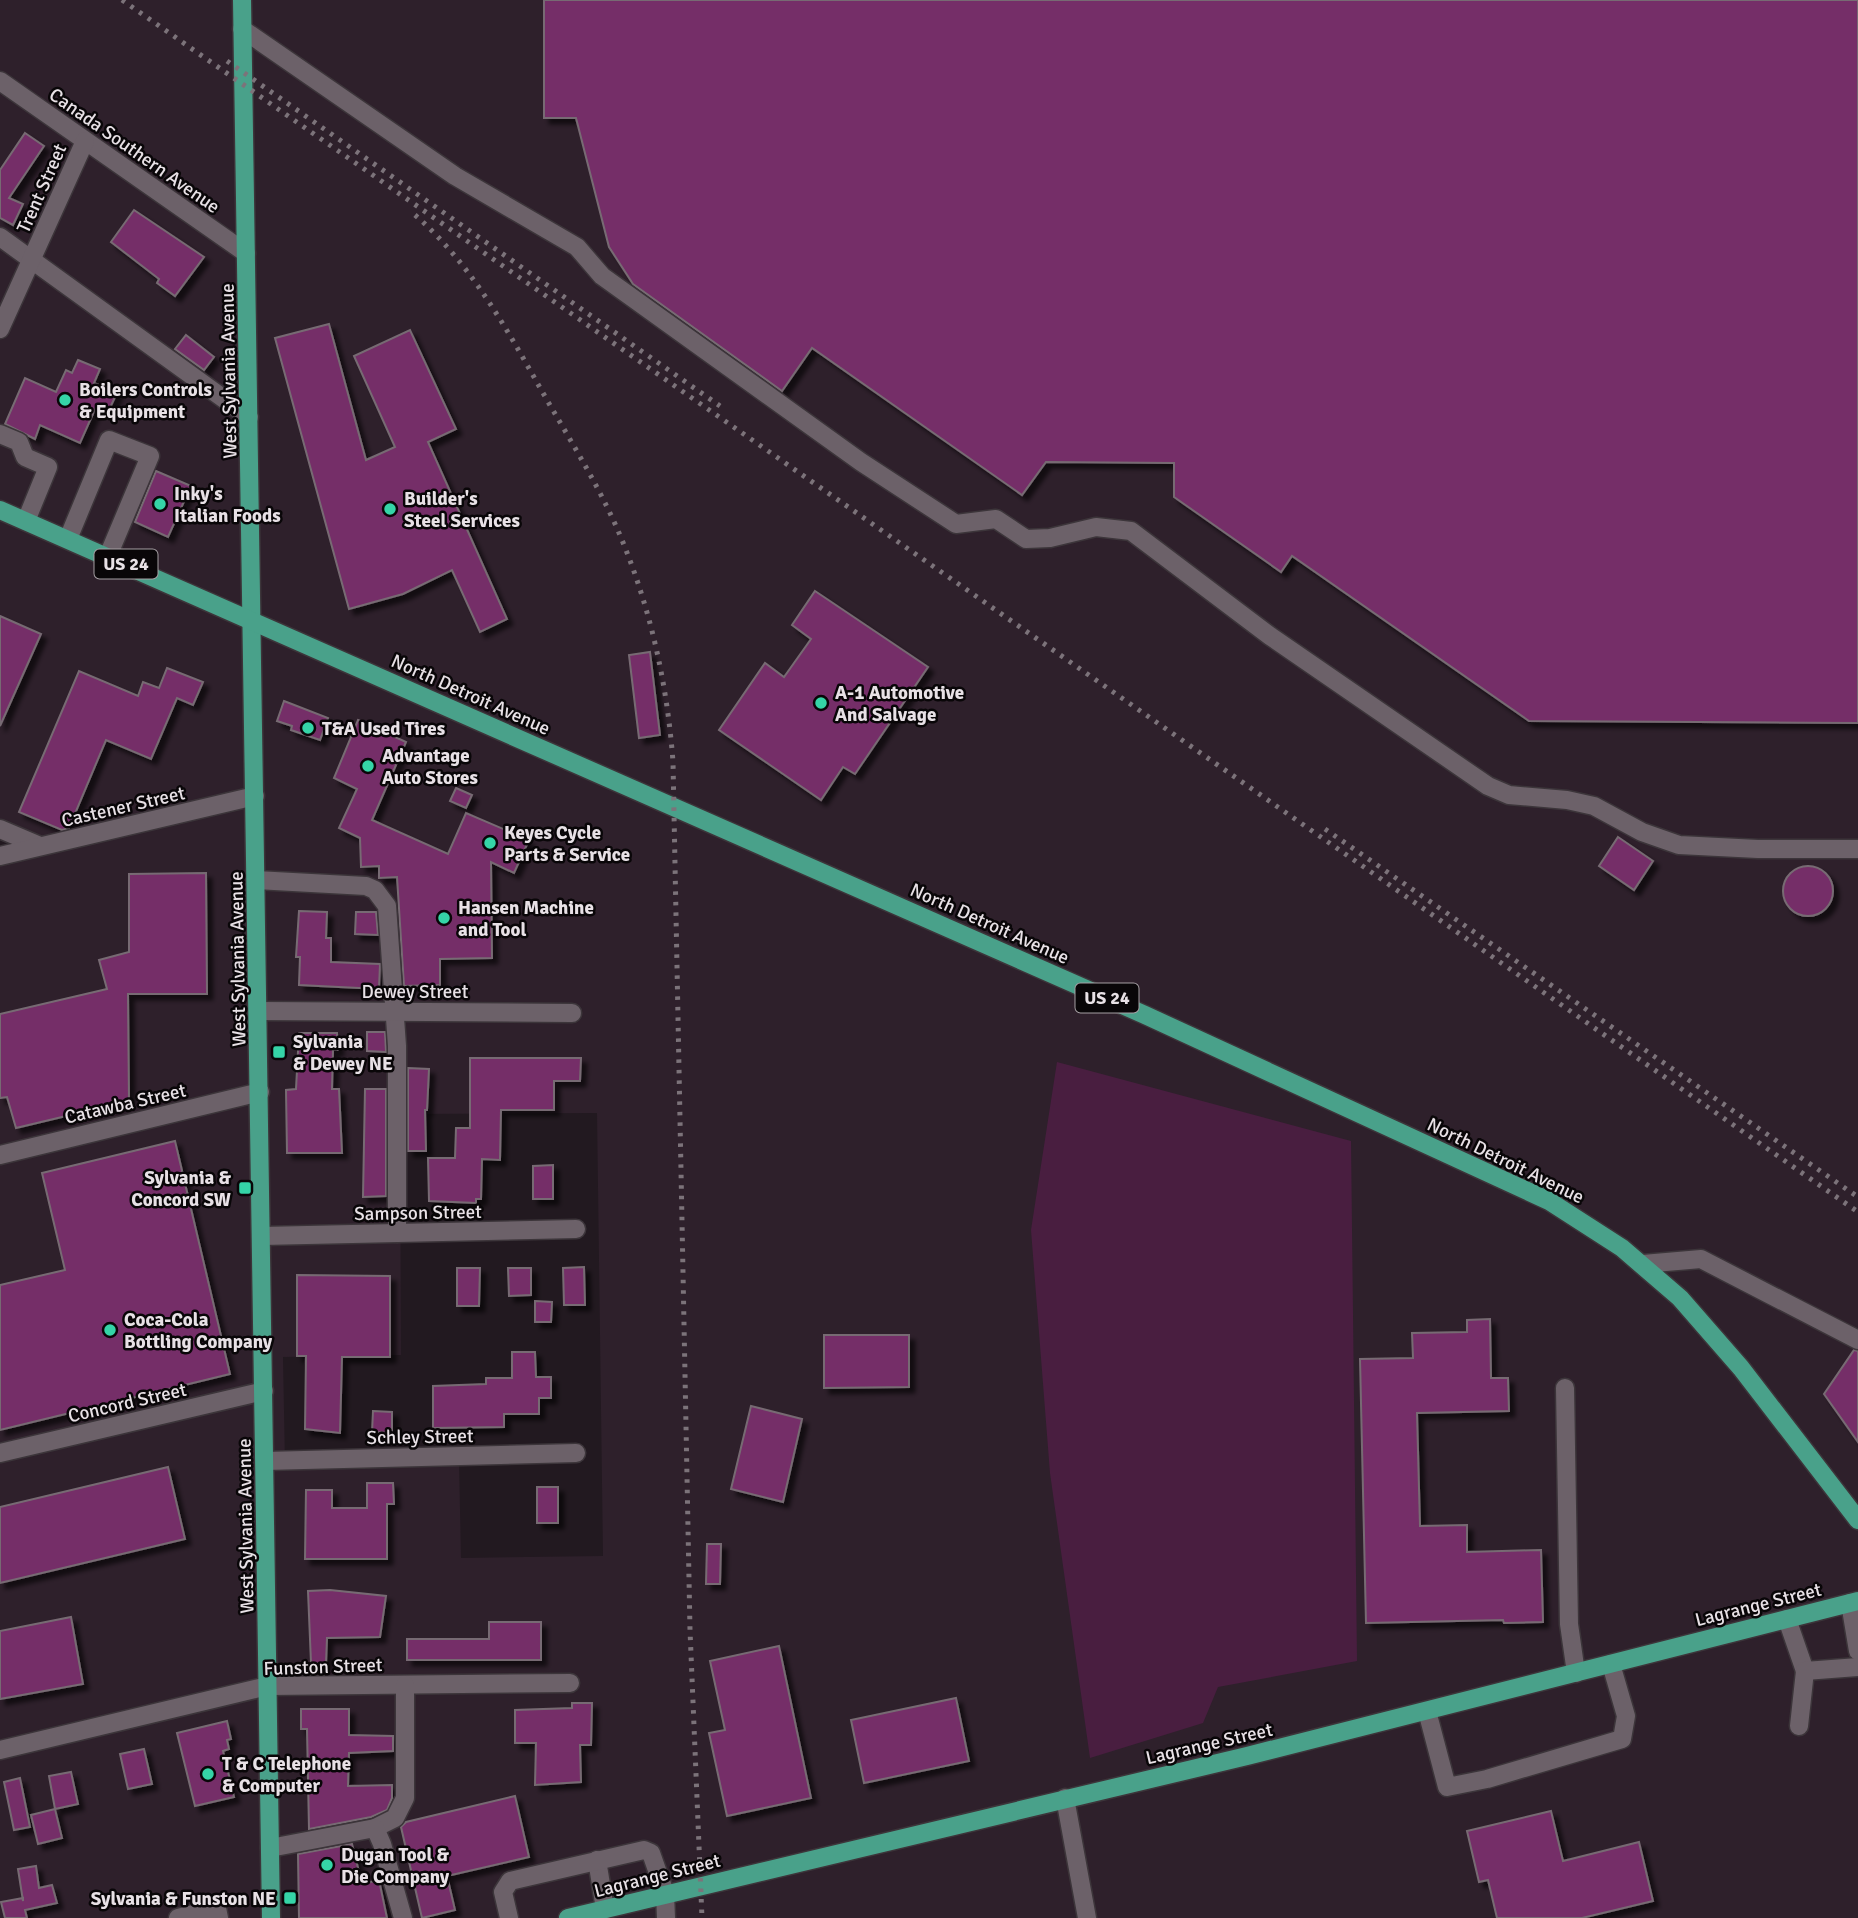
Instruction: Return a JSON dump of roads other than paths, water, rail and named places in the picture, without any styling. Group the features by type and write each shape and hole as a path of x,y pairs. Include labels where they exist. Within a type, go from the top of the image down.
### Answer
{"main road":[{"name":"West Sylvania Avenue","path":"242,0 271,1918"},
{"name":"North Detroit Avenue","path":"0,510 1145,1015 1511,1181 1578,1218 1643,1264 1680,1298 1709,1330 1858,1520"},
{"name":"Lagrange Street","path":"568,1918 1427,1712 1854,1602"}],"street":[{"path":"242,29 455,176 577,247 597,271 701,350 860,462 956,524 996,519 1026,539 1063,535 1096,527 1131,531 1269,636 1488,786 1509,795 1567,800 1594,806 1642,832 1679,845 1758,849 1858,849"},
{"name":"Canada Southern Avenue","path":"0,81 246,253"},
{"name":"Trent Street","path":"0,329 85,141"},
{"path":"0,237 249,417"},
{"path":"0,434 19,442 25,457 48,467 26,521"},
{"path":"68,539 109,440 150,456 108,556"},
{"name":"Castener Street","path":"0,856 255,796"},
{"path":"0,829 40,846"},
{"path":"257,880 366,886 383,897 390,933 397,1059 397,1233"},
{"name":"Dewey Street","path":"258,1011 572,1013"},
{"name":"Catawba Street","path":"0,1155 260,1092"},
{"name":"Sampson Street","path":"262,1236 576,1229"},
{"path":"1643,1264 1701,1259 1858,1340"},
{"path":"1565,1388 1569,1624 1576,1673"},
{"name":"Concord Street","path":"0,1453 264,1391"},
{"name":"Schley Street","path":"265,1461 576,1453"},
{"path":"1854,1602 1858,1651"},
{"path":"1787,1619 1805,1671 1799,1726"},
{"path":"1427,1712 1447,1787 1487,1779 1622,1739 1626,1716 1611,1664"},
{"path":"1805,1671 1858,1667"},
{"name":"Funston Street","path":"0,1750 268,1686 570,1683"},
{"path":"271,1848 374,1828 395,1818 405,1798 405,1685"},
{"path":"1065,1798 1087,1918"},
{"path":"374,1828 382,1844 403,1918"},
{"path":"509,1918 503,1892 510,1881 643,1850 651,1853 665,1893 666,1918"},
{"path":"597,1860 606,1909"},
{"path":"178,1918 216,1908 219,1918"}],"railway":[{"path":"122,0 1858,1212"},
{"path":"227,61 720,406"},
{"path":"415,215 452,253 484,295 598,490 628,554 647,612 661,672 673,762 690,1630 702,1918"},
{"path":"1325,829 1858,1197"}],"place":[{"name":"Boilers Controls & Equipment","path":"65,400"},
{"name":"Inky's Italian Foods","path":"160,504"},
{"name":"Builder's Steel Services","path":"390,509"},
{"name":"A-1 Automotive And Salvage","path":"821,703"},
{"name":"T&A Used Tires","path":"308,728"},
{"name":"Advantage Auto Stores","path":"368,766"},
{"name":"Keyes Cycle Parts & Service","path":"490,843"},
{"name":"Hansen Machine and Tool","path":"444,918"},
{"name":"Sylvania & Dewey NE","path":"279,1052"},
{"name":"Sylvania & Concord SW","path":"245,1188"},
{"name":"Coca-Cola Bottling Company","path":"110,1330"},
{"name":"T & C Telephone & Computer","path":"208,1774"},
{"name":"Dugan Tool & Die Company","path":"327,1865"},
{"name":"Sylvania & Funston NE","path":"290,1898"}]}
